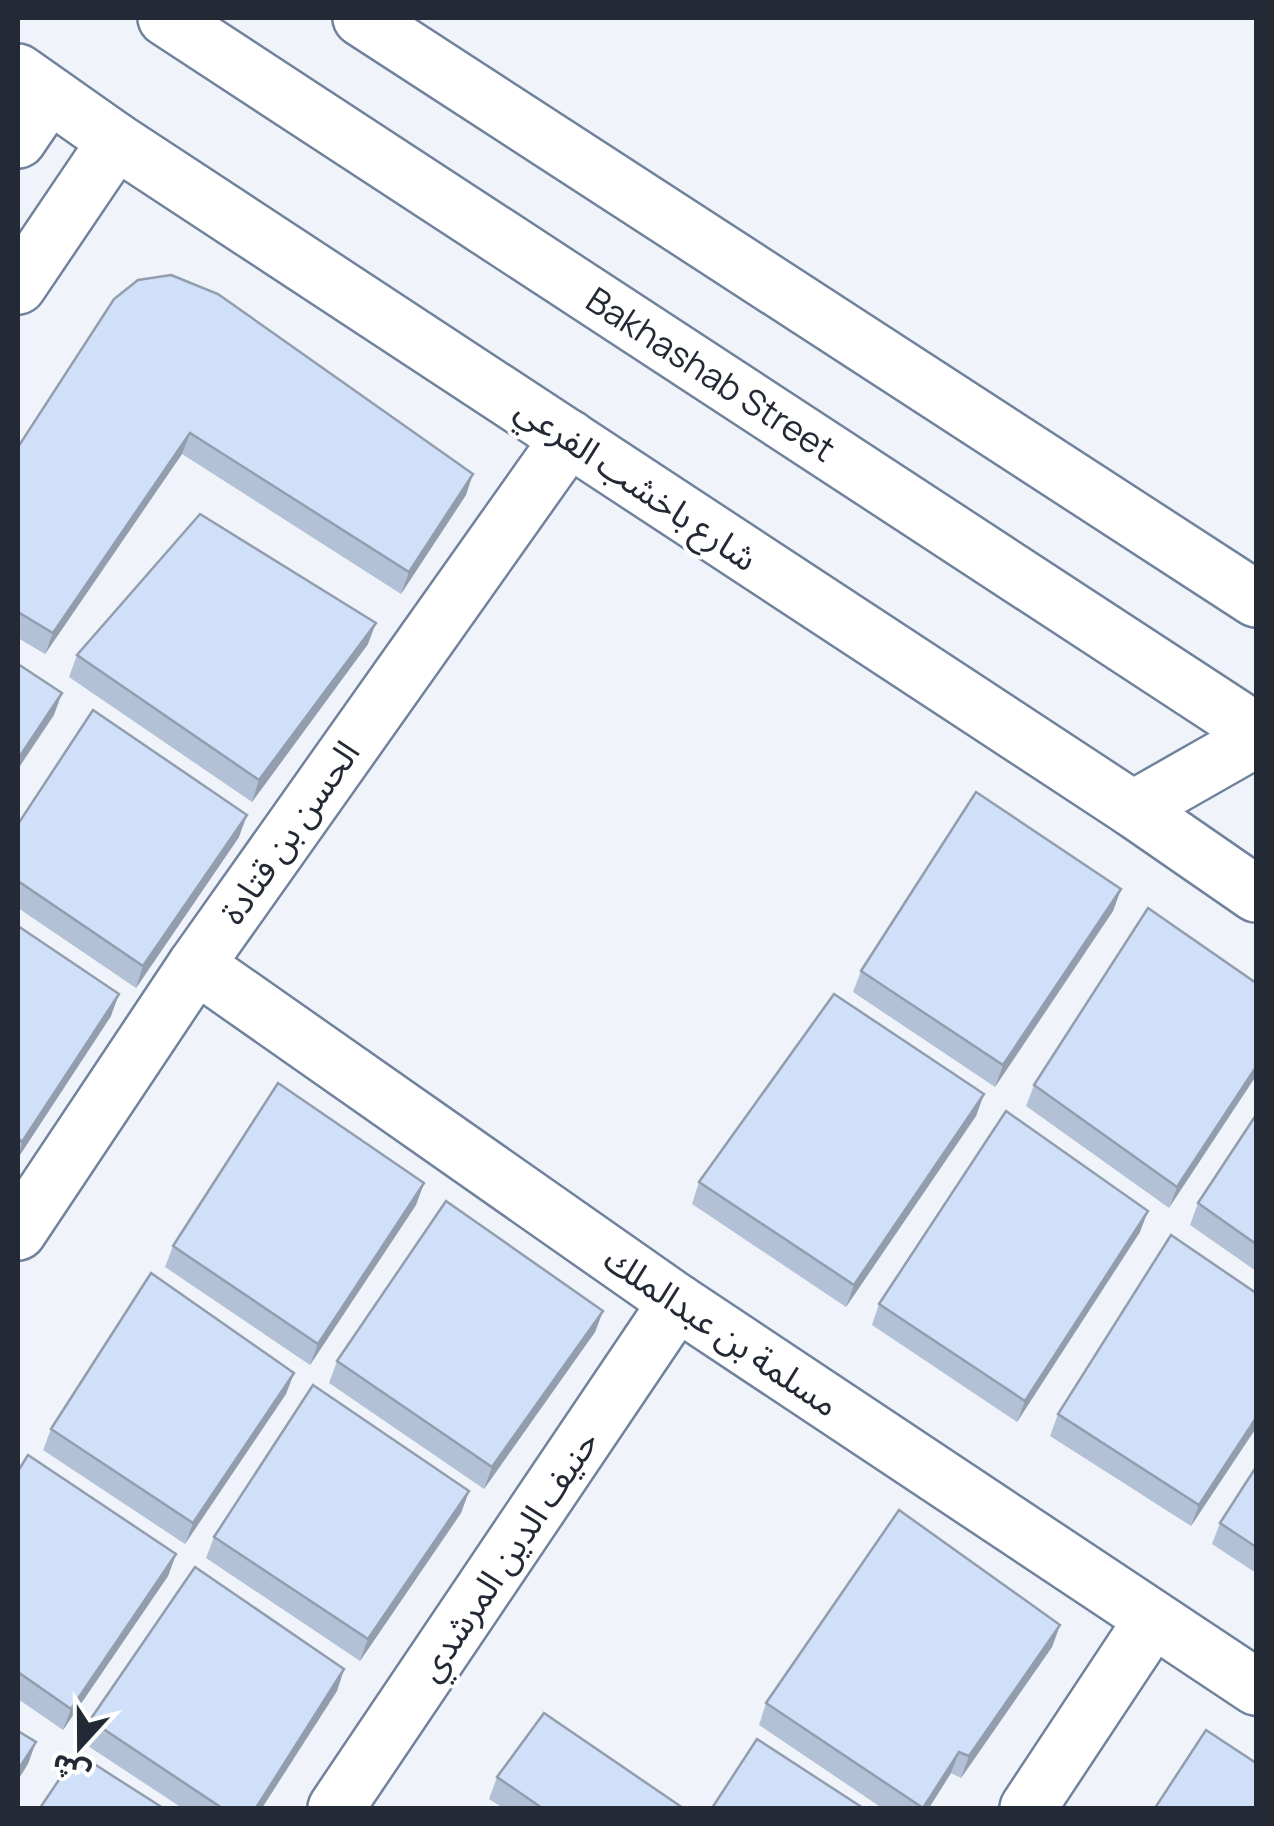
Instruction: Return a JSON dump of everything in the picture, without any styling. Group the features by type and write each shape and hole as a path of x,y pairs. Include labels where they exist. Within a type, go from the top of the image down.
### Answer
{"street":[{"name":"Bakhashab Street","path":"166,18 1256,731"},
{"path":"360,18 1256,599"},
{"path":"18,140 33,84"},
{"name":"شارع باخشب الفرعي","path":"33,84 1256,894"},
{"path":"18,286 116,142"},
{"name":"الحسن بن قتادة","path":"18,1232 196,965 569,438"},
{"path":"1133,809 1256,739"},
{"name":"مسلمة بن عبدالملك","path":"196,965 677,1302 1256,1686"},
{"name":"حنيف الدين المرشدي","path":"336,1808 677,1302"},
{"path":"1028,1808 1153,1618"}],"building":[{"path":"171,275 218,294 473,474 409,572 190,433 53,633 18,612 18,447 114,299 138,280"},
{"path":"200,514 376,623 259,780 77,655"},
{"path":"18,664 62,693 18,759"},
{"path":"93,710 247,815 143,966 18,881 18,824"},
{"path":"976,792 1121,889 1003,1065 861,971"},
{"path":"1148,908 1256,983 1256,1067 1177,1187 1034,1085"},
{"path":"18,926 119,994 22,1142 18,1138"},
{"path":"834,994 984,1094 854,1285 699,1182"},
{"path":"278,1083 424,1183 318,1344 173,1246"},
{"path":"1006,1111 1148,1211 1025,1401 879,1304"},
{"path":"1256,1115 1256,1244 1198,1203"},
{"path":"446,1201 603,1311 492,1467 337,1361"},
{"path":"1171,1235 1256,1293 1256,1418 1199,1505 1058,1414"},
{"path":"151,1273 294,1373 193,1523 51,1429"},
{"path":"313,1385 469,1491 368,1639 214,1537"},
{"path":"28,1455 176,1554 71,1709 18,1672 18,1471"},
{"path":"1256,1467 1256,1547 1220,1523"},
{"path":"899,1510 1060,1625 969,1756 959,1752 923,1808 766,1703"},
{"path":"195,1567 344,1669 256,1808 222,1808 90,1720"},
{"path":"544,1713 683,1808 542,1808 497,1777"},
{"path":"1206,1730 1256,1763 1256,1808 1155,1808"},
{"path":"18,1731 36,1742 18,1770"},
{"path":"757,1739 863,1808 712,1808"},
{"path":"77,1753 163,1808 40,1808"}]}
